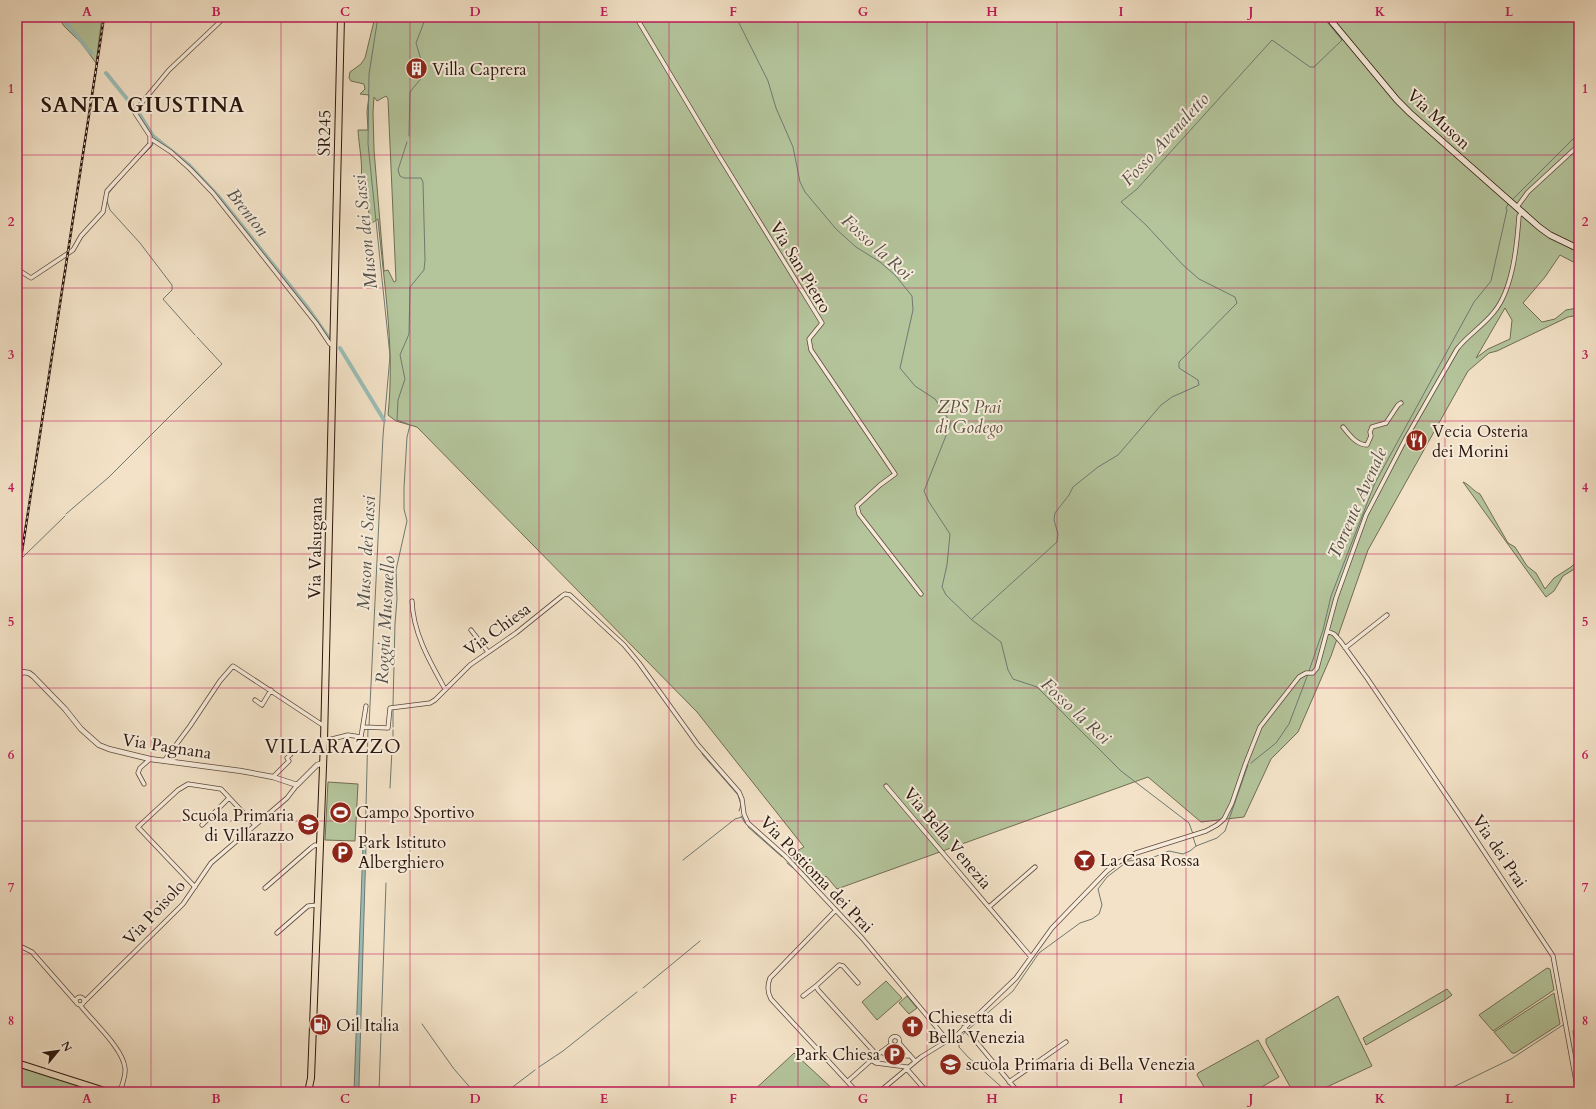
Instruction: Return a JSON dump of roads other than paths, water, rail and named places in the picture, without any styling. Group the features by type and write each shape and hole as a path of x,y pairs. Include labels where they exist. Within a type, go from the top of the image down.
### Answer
{"main road":[{"name":"SR245","path":"335,250 341,17"},
{"name":"Via Muson","path":"1328,17 1397,100 1542,229 1579,250"},
{"name":"Via Valsugana","path":"308,1092 311,1078 324,741 335,250"},
{"path":"17,1063 108,1092"},
{"name":"Via Valsugana","path":"311,1078 313,1092"}],"street":[{"path":"226,17 169,70 137,108 135,113 153,140 185,164 213,193 316,323 330,344 333,345"},
{"name":"Via San Pietro","path":"636,17 719,156 822,323 809,339 812,350 895,474 880,485 857,506 859,514 921,594"},
{"path":"17,270 31,278 73,250 81,236 103,212 108,191 147,149 153,140"},
{"path":"1517,207 1528,192 1579,145"},
{"path":"879,1092 915,1061 955,1037 965,1028 1016,978 1052,928 1107,872 1119,862 1136,853 1213,828 1224,819 1232,803 1245,764 1260,727 1299,677 1317,668 1336,598 1366,515 1406,438 1457,349 1492,314 1501,302 1508,282 1519,216 1522,212"},
{"path":"1343,427 1355,440 1363,445 1367,444 1372,436 1370,432 1372,427 1386,423 1401,403"},
{"name":"Via Chiesa","path":"366,727 388,728 389,710 392,707 430,703 437,699 445,689 470,665 516,633 562,596 568,594"},
{"name":"Via Postioma dei Prai","path":"568,594 624,645 648,673 698,745 739,792 742,799 744,814 748,823 784,856 836,910 882,961 948,1041"},
{"path":"412,601 414,619 421,642 445,689"},
{"path":"1345,648 1387,615"},
{"path":"471,630 488,652"},
{"name":"Via dei Prai","path":"1327,631 1334,634 1345,648 1463,820 1553,956 1578,1092"},
{"path":"164,761 189,728 220,681 233,666 324,726"},
{"name":"Via Pagnana","path":"17,677 23,672 30,673 65,709 81,730 99,745 109,749 150,759 191,763 273,777 297,785"},
{"path":"255,700 262,705 271,690"},
{"path":"324,741 348,735 361,736 366,727 366,706"},
{"path":"273,777 289,761 287,758 292,753"},
{"path":"144,784 138,773 140,768 150,759"},
{"name":"Via Poisolo","path":"82,1005 88,996 183,904 211,863 254,824 287,798 297,785 317,765 323,763"},
{"path":"195,887 138,827 178,790 188,784 220,789 254,824"},
{"name":"Via Bella Venezia","path":"886,786 1031,957"},
{"path":"202,825 229,798"},
{"path":"265,888 311,848 315,845 320,846"},
{"name":"Via Bella Venezia","path":"989,907 1035,867"},
{"path":"277,933 308,906 318,905"},
{"path":"836,910 770,978 768,988 771,998 857,1092"},
{"path":"17,948 22,947 32,952 76,1002 82,1005 116,1047 123,1058 125,1069 120,1092"},
{"path":"803,996 839,965 843,966 858,983"},
{"path":"816,986 877,1055"},
{"path":"71,996 88,996"},
{"path":"76,1002 80,997"},
{"path":"80,997 82,1005"},
{"path":"965,1028 1018,1092"},
{"path":"892,1044 891,1040 893,1037 898,1038 899,1043 915,1061"},
{"path":"1009,1082 1066,1042"},
{"path":"848,1081 881,1052 892,1044 895,1046 899,1043"},
{"path":"881,1052 887,1055 910,1055"},
{"path":"871,1060 876,1063 907,1067 927,1092"}],"water":[{"path":"363,845 366,846 359,1092 354,1092"}],"waterway":[{"name":"Brenton","path":"61,17 91,53"},
{"name":"Muson dei Sassi","path":"369,726 383,436 390,356 368,144 369,74 378,17"},
{"name":"Roggia Musonello","path":"409,136 410,92 423,76 424,70 416,43 426,17"},
{"name":"Fosso la Roi","path":"736,17 768,81 776,108 793,147 800,182 805,192 836,229 856,247 880,262 895,275 912,296 913,310 900,368 915,386 935,399 951,423 924,491 929,502 950,534 947,565 942,587 946,595 972,620 1001,642 1008,670 1013,679 1037,687 1121,771 1189,823 1193,834"},
{"name":"Fosso Avenaletto","path":"972,619 1057,542 1058,534 1054,520 1055,513 1069,495 1073,487 1098,467 1118,455 1161,405 1172,397 1199,385 1198,380 1179,368 1179,362 1237,303 1235,297 1199,279 1183,265 1146,225 1121,202 1137,189 1272,40 1310,67 1314,67 1342,40 1323,17"},
{"name":"Brenton","path":"106,73 132,105"},
{"name":"Brenton","path":"138,112 153,136 189,165 219,197 307,307 328,337"},
{"path":"1512,200 1579,133"},
{"path":"130,168 152,146 153,142"},
{"name":"Roggia Musonello","path":"393,705 397,599 396,570 407,521 404,509 404,488 407,437 410,425 397,420 398,400 405,379 400,355 409,334 410,287 424,270 425,260 423,182 421,178 404,178 400,176 398,170 407,142"},
{"path":"108,194 121,178"},
{"path":"107,201 110,210 140,243 172,285 172,290 163,299 195,335"},
{"name":"Torrente Avenale","path":"1309,671 1323,630 1331,596 1375,483 1474,302 1491,281 1508,204"},
{"path":"66,514 109,477 222,364 197,337"},
{"name":"Brenton","path":"340,348 384,420"},
{"path":"23,557 65,516"},
{"name":"Torrente Avenale","path":"1251,763 1276,743 1289,724 1308,674"},
{"path":"393,710 393,727"},
{"name":"Muson dei Sassi","path":"365,846 368,729"},
{"name":"Roggia Musonello","path":"393,730 393,736"},
{"name":"Roggia Musonello","path":"390,788 392,750"},
{"path":"702,754 738,795 741,805 739,811"},
{"name":"Torrente Avenale","path":"969,1029 1013,991 1039,953 1080,923 1092,919 1099,914 1102,905 1098,889 1107,877 1128,861 1149,859 1169,851 1183,854 1196,846 1217,838 1225,831 1248,765"},
{"path":"741,816 745,823"},
{"path":"683,860 735,819 742,817"},
{"path":"748,827 782,857"},
{"name":"Fosso la Roi","path":"1193,837 1196,846"},
{"path":"787,863 793,868"},
{"name":"Roggia Musonello","path":"379,1092 386,883"},
{"path":"643,988 700,941"},
{"path":"539,1067 563,1051 637,992"},
{"path":"422,1024 454,1069 474,1092"},
{"path":"1443,1092 1511,1059 1563,1025"},
{"name":"Torrente Avenale","path":"966,1031 959,1039 959,1047 1007,1092"},
{"path":"506,1092 535,1070"}],"railway":[{"path":"17,584 104,17"}],"place":[{"name":"Villa Caprera","path":"416,69"},
{"name":"Vecia Osteria dei Morini","path":"1416,441"},
{"name":"Campo Sportivo","path":"341,812"},
{"name":"Scuola Primaria di Villarazzo","path":"309,825"},
{"name":"Park Istituto Alberghiero","path":"342,852"},
{"name":"La Casa Rossa","path":"1085,860"},
{"name":"Oil Italia","path":"321,1025"},
{"name":"Chiesetta di Bella Venezia","path":"912,1027"},
{"name":"Park Chiesa","path":"895,1054"},
{"name":"scuola Primaria di Bella Venezia","path":"951,1064"}],"district":[{"name":"SANTA GIUSTINA","path":"143,105"},
{"name":"VILLARAZZO","path":"333,746"}],"park label":[{"name":"ZPS Prai di Godego","path":"969,417"}]}
